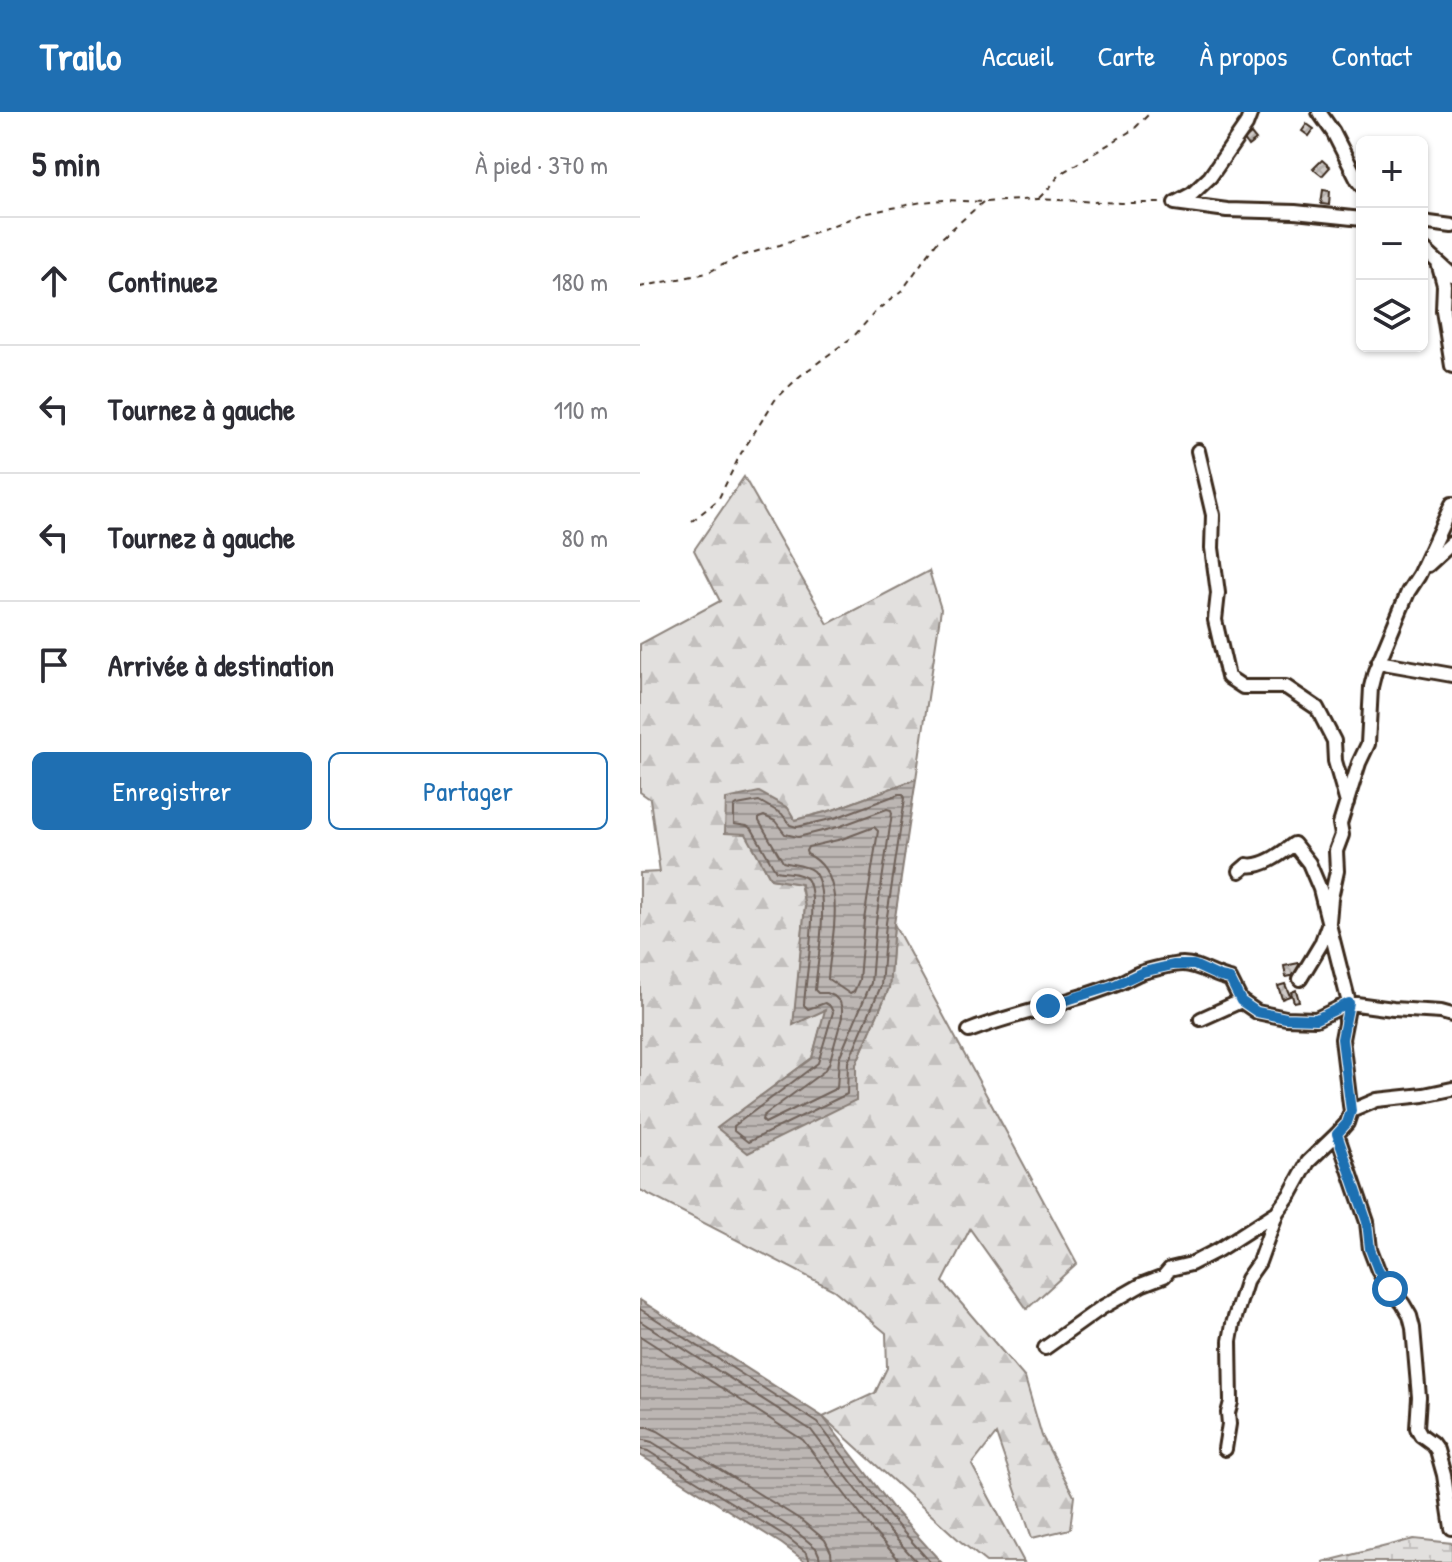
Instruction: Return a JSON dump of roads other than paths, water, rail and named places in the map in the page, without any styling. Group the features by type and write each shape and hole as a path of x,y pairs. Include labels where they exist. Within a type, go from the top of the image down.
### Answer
{"street":[{"path":"1251,112 1246,125 1210,177 1201,187 1175,203 1227,210 1295,212 1356,218"},
{"path":"1319,112 1356,175"},
{"path":"1428,223 1452,226"},
{"path":"1428,254 1452,275"},
{"path":"1438,263 1444,285 1443,310 1452,366"},
{"path":"1198,451 1213,515 1212,548 1218,593 1215,620 1228,677 1243,687 1286,687 1317,708 1334,741 1335,761 1347,803"},
{"path":"1300,979 1321,944 1329,922 1337,871 1336,851 1342,835 1340,824 1368,744 1371,687 1378,662 1408,592 1452,504"},
{"path":"1419,575 1452,543"},
{"path":"1378,662 1452,675"},
{"path":"1225,1449 1231,1402 1230,1341 1247,1279 1259,1262 1277,1212 1308,1162 1347,1123 1351,1111 1342,1039 1349,1003 1320,889 1309,863 1294,844 1255,867 1247,865 1240,871"},
{"path":"969,1031 1115,985 1143,972 1173,965 1194,965 1230,979 1241,1001 1257,1012 1286,1018 1316,1019 1349,1003 1452,1015"},
{"path":"1201,1019 1241,1001"},
{"path":"1351,1111 1377,1100 1452,1089"},
{"path":"1337,1134 1367,1222 1370,1249 1378,1270 1410,1316 1419,1397 1417,1428 1437,1450 1452,1528"},
{"path":"1045,1348 1101,1308 1164,1276 1170,1269 1191,1264 1218,1250 1277,1212"}],"water":[{"path":"916,779 894,924 889,988 856,1064 856,1100 748,1153 717,1128 812,1058 825,1010 793,1025 805,907 801,884 771,879 746,834 725,833 726,799 759,792 788,808 795,820 833,810"},
{"path":"640,1300 823,1417 896,1512 941,1562 806,1562 640,1455"}]}
